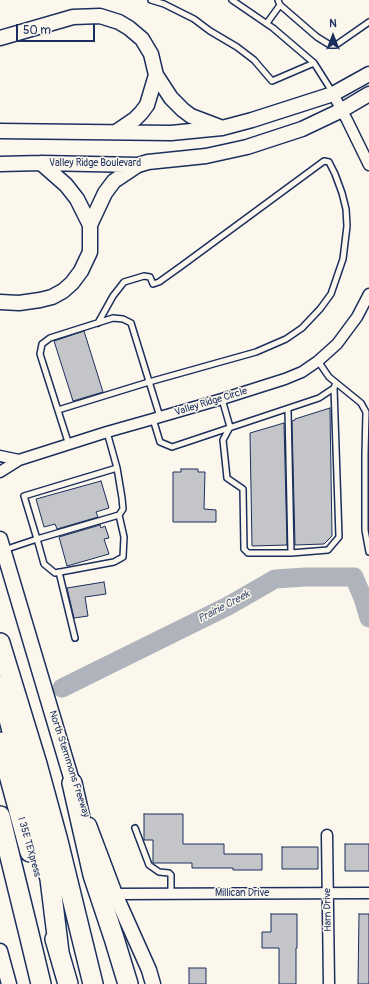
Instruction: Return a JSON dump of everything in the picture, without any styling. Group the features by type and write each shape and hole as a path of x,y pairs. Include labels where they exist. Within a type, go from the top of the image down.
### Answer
{"highway":[{"path":"0,643 37,764 58,841 93,984"},
{"path":"0,659 2,692 50,880 59,952 68,984"},
{"name":"I 35E TEXpress","path":"0,742 59,952"},
{"path":"72,783 93,875 128,984"},
{"path":"0,816 41,984"},
{"path":"29,934 52,969 56,984"}],"main road":[{"path":"0,38 73,17 100,16 119,22 142,39 151,54 156,75 171,98 191,116 222,128"},
{"path":"0,131 171,133 222,128 334,94 369,74"},
{"path":"116,132 135,119 147,105 156,75"},
{"name":"Valley Ridge Boulevard","path":"0,164 41,163 138,165 148,162 206,156 247,147 302,129 342,110 369,94"},
{"path":"41,163 66,185 77,199 90,225"},
{"path":"0,302 19,303 40,300 63,292 81,271 90,252 90,225 105,193 114,181 138,165"},
{"name":"North Stemmons Freeway","path":"2,544 72,783 115,894 149,970 153,984"},
{"path":"0,951 5,978"}],"street":[{"path":"334,94 369,165"},
{"name":"Valley Ridge Circle","path":"0,472 19,460 107,432 222,399 302,372 318,361 337,344 358,316 369,294"},
{"name":"Valley Ridge Circle","path":"0,456 19,460"},
{"name":"Harn Drive","path":"327,835 329,984"},
{"name":"Millican Drive","path":"115,894 369,893"}],"lane":[{"path":"151,0 164,4 194,19 210,31 237,47 254,60 272,82 314,63"},
{"path":"232,0 238,1 267,23 314,63 334,94"},
{"path":"267,23 279,2 316,37 330,45 336,45 369,22"},
{"path":"58,410 149,382 256,352 286,339 302,328 320,309 331,294 344,259 347,226 346,209 342,193 329,162 324,162 158,282 153,284 150,277 144,276 124,282 113,296 98,323"},
{"path":"69,445 40,354 42,344 50,338 113,318 123,319 131,323 149,382 157,418 160,442 172,447 320,398 335,385"},
{"path":"318,361 335,385 362,404 367,412 365,454 365,530 369,552"},
{"path":"222,399 230,428 223,440 227,478 242,489 244,549 248,553 291,553 328,550 339,537 335,385"},
{"path":"288,409 291,553"},
{"path":"2,544 37,539 119,515 123,509 122,498 117,468 107,432"},
{"path":"117,468 24,496 44,564 55,573 114,562 123,557 124,537 119,515"},
{"path":"59,572 75,638"},
{"path":"135,828 148,865 158,872 169,873 171,875 171,894"}],"building":[{"path":"84,331 103,392 73,401 54,341"},
{"path":"330,408 332,536 324,544 295,545 292,421"},
{"path":"284,423 287,545 252,546 250,433"},
{"path":"181,469 198,469 198,472 205,472 204,509 216,510 216,522 173,522 173,472 181,472"},
{"path":"101,481 109,508 96,512 98,517 57,529 55,524 44,527 36,499"},
{"path":"100,525 101,528 105,526 109,538 104,539 109,554 67,566 59,537"},
{"path":"104,582 106,594 85,597 88,616 74,618 67,588"},
{"path":"144,814 183,814 183,844 224,844 224,854 262,854 262,870 192,868 192,863 153,863 153,840 144,840"},
{"path":"345,844 369,844 369,871 345,871"},
{"path":"282,847 318,847 318,869 282,869"},
{"path":"271,914 297,914 296,984 279,984 279,948 262,948 262,932 271,932"},
{"path":"359,914 369,914 369,984 358,984"},
{"path":"189,968 206,968 206,984 189,984"}],"waterway":[{"name":"Prairie Creek","path":"62,688 228,606 275,579 305,577 354,577 363,598 369,618"}]}
